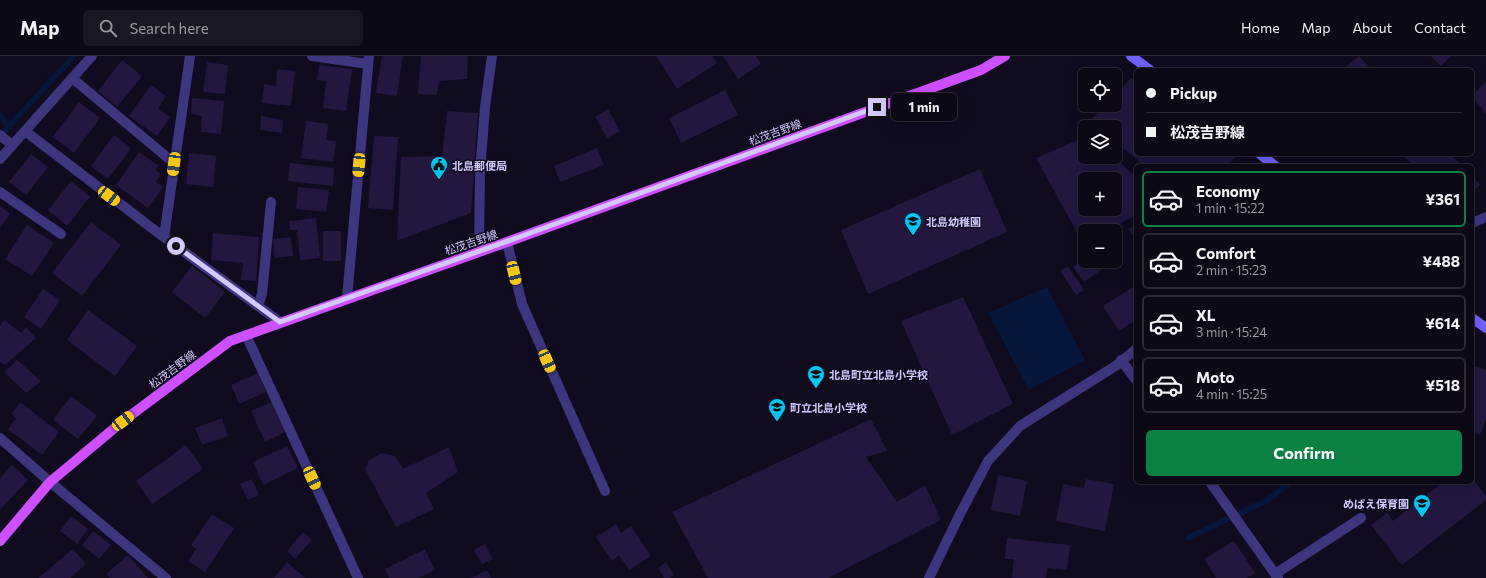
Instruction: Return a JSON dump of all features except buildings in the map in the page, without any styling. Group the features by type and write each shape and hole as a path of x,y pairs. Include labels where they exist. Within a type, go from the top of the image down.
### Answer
{"main road":[{"name":"松茂吉野線","path":"0,541 50,482 123,421 230,341 981,70 1005,56"}],"street":[{"path":"0,159 92,56"},
{"path":"164,238 190,56"},
{"path":"312,56 368,60 347,298"},
{"path":"479,252 480,172 485,108 492,56"},
{"path":"1131,56 1147,68"},
{"path":"72,78 174,164"},
{"path":"25,131 164,238 280,322"},
{"path":"0,135 12,145"},
{"path":"1262,156 1271,164"},
{"path":"0,192 61,234"},
{"path":"258,306 262,294 271,202"},
{"path":"1474,222 1486,217"},
{"path":"507,242 522,304 605,491"},
{"path":"1474,319 1486,328"},
{"path":"246,335 358,578"},
{"path":"929,578 988,461 1020,426 1116,365 1134,351"},
{"path":"1122,360 1134,377"},
{"path":"0,438 50,482 166,578"},
{"path":"1211,484 1277,576 1361,518"}],"water":[{"path":"1047,287 1085,360 1029,390 988,313"}],"waterway":[{"path":"0,136 74,56"},
{"path":"0,115 9,127"},
{"path":"1188,538 1266,501 1288,484"}],"place":[{"name":"北島郵便局","path":"439,180"},
{"name":"北島幼稚園","path":"913,236"},
{"name":"北島町立北島小学校","path":"816,389"},
{"name":"町立北島小学校","path":"777,422"},
{"name":"めばえ保育園","path":"1422,518"}],"route":[{"path":"176,246 280,322 877,107"}]}
